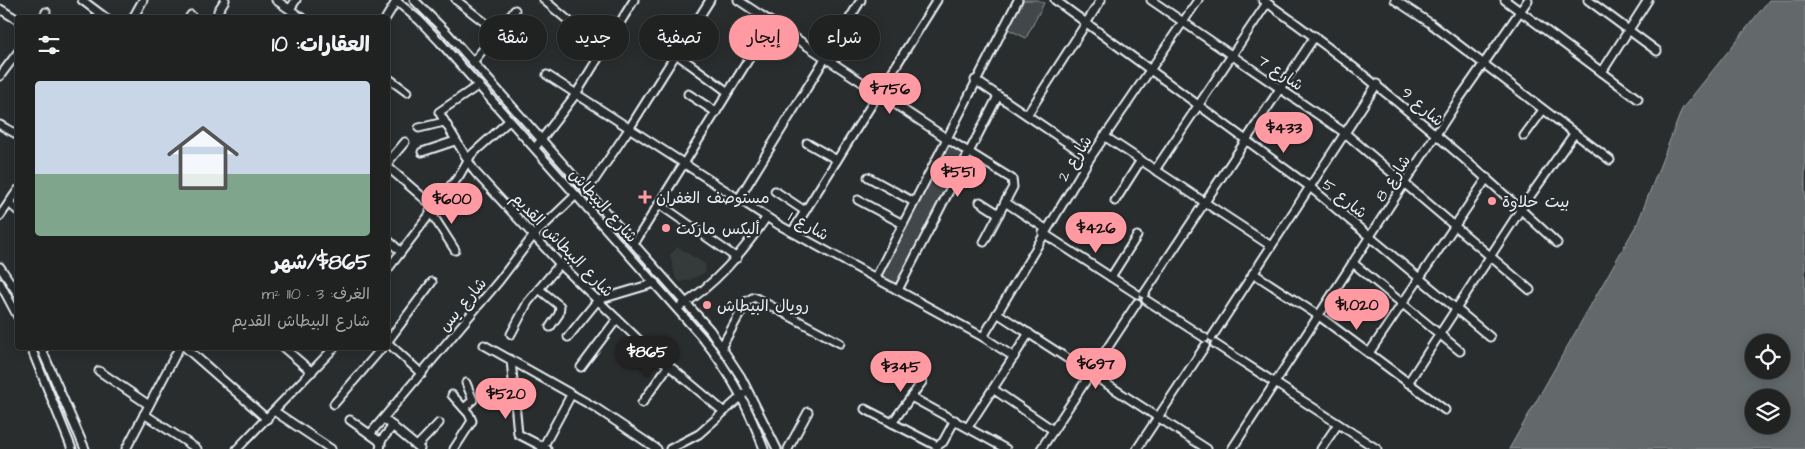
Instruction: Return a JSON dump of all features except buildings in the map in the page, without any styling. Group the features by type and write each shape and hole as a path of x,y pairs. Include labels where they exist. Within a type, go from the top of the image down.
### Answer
{"street":[{"path":"82,0 102,15"},
{"path":"134,15 142,0"},
{"path":"218,11 225,0"},
{"path":"276,0 298,15"},
{"path":"290,10 296,0"},
{"path":"388,15 396,0"},
{"name":"شارع البيطاش","path":"396,0 410,12 479,85 678,308 713,350 744,393 777,449"},
{"path":"456,0 479,18"},
{"path":"544,0 562,15"},
{"path":"625,15 634,0"},
{"path":"701,15 710,0"},
{"path":"738,0 809,47"},
{"path":"852,15 861,0"},
{"path":"792,232 937,0"},
{"path":"876,277 975,80 1018,0"},
{"name":"شارع 5","path":"1056,0 1310,187 1490,338"},
{"path":"1027,115 1101,0"},
{"name":"شارع 7","path":"1151,0 1345,133 1530,290"},
{"name":"شارع 2","path":"983,337 1044,231 1104,136 1198,0"},
{"path":"1395,0 1430,23 1610,160"},
{"path":"1504,0 1638,99"},
{"name":"شارع 8","path":"1232,449 1482,64 1528,0"},
{"path":"1588,0 1658,51"},
{"path":"1602,72 1648,0"},
{"path":"410,12 419,2"},
{"name":"شارع البيطاش","path":"419,2 687,302 722,346 744,393 764,449"},
{"path":"1155,170 1232,56 1265,2"},
{"name":"شارع 9","path":"1265,2 1315,36 1377,84 1522,209 1557,243"},
{"path":"0,9 15,18"},
{"path":"511,15 515,10"},
{"path":"1040,449 1137,304 1135,300 1142,296 1315,36"},
{"path":"473,62 479,54"},
{"path":"1,71 15,60"},
{"path":"534,148 576,94 597,60"},
{"path":"587,191 672,60"},
{"path":"684,60 728,92"},
{"path":"634,244 748,60"},
{"path":"738,200 824,60"},
{"path":"828,60 946,138 1012,178 1013,187 984,242"},
{"name":"شارع 1","path":"547,75 766,218 876,277 1014,356"},
{"path":"390,79 407,92"},
{"path":"975,80 1090,158"},
{"path":"1137,449 1205,346 1208,337 1253,273 1377,84"},
{"path":"419,128 444,122 439,115 440,111 479,85"},
{"path":"688,94 716,112"},
{"path":"898,290 998,96"},
{"path":"1524,136 1543,110"},
{"path":"390,266 467,162 481,145 510,120"},
{"name":"شارع البيطاش القديم","path":"444,122 467,162 560,264 616,319 723,411"},
{"path":"0,125 15,133"},
{"path":"1408,382 1574,134"},
{"path":"1104,136 1271,246"},
{"path":"422,152 455,141"},
{"path":"390,160 405,142"},
{"path":"807,143 837,160"},
{"path":"1115,201 1141,160"},
{"path":"390,169 432,209 455,250"},
{"path":"868,177 914,202"},
{"path":"1369,353 1486,178"},
{"path":"451,185 471,206"},
{"path":"775,191 805,211"},
{"path":"0,216 15,194"},
{"name":"شارع يس","path":"370,434 499,282 534,235 576,195"},
{"path":"858,200 903,224"},
{"path":"980,202 999,214"},
{"path":"1005,202 1111,277 1208,337 1215,344 1377,449"},
{"path":"9,203 15,208"},
{"path":"659,204 737,258"},
{"path":"678,308 737,258 766,218"},
{"path":"1111,277 1137,236"},
{"path":"390,242 400,251"},
{"path":"1353,263 1460,351"},
{"path":"511,334 522,312 560,264"},
{"path":"0,267 15,290"},
{"path":"1253,273 1319,316 1445,410"},
{"path":"390,339 432,282"},
{"path":"0,283 15,311"},
{"path":"568,337 598,300 655,283"},
{"path":"539,289 560,306 559,314 550,327"},
{"path":"722,346 747,301 754,297 840,343"},
{"path":"997,313 1207,449"},
{"path":"581,367 616,319"},
{"path":"968,427 1029,333"},
{"path":"390,344 422,374"},
{"path":"1205,346 1210,348 1215,344"},
{"path":"484,345 606,414 657,449"},
{"path":"32,350 72,449"},
{"path":"42,350 84,449"},
{"path":"126,449 178,350"},
{"path":"188,350 267,419"},
{"path":"286,350 312,372"},
{"path":"237,449 332,350"},
{"path":"334,404 380,350"},
{"path":"511,360 518,434 522,438 544,448 571,395"},
{"path":"642,403 669,365"},
{"path":"892,423 921,384 922,379 898,365"},
{"path":"99,371 149,405"},
{"path":"464,408 473,400 466,383"},
{"path":"993,389 1053,430"},
{"path":"670,449 691,439 744,393"},
{"path":"452,395 464,408 472,421 454,449"},
{"path":"911,397 1006,449"},
{"path":"865,409 936,446 943,442 955,420"},
{"path":"274,410 331,449"},
{"path":"788,449 808,412"},
{"path":"144,414 196,449"},
{"path":"384,419 419,448 439,423"},
{"path":"350,420 370,434 380,445 393,426"},
{"path":"1321,449 1338,424"}],"shaded area":[{"path":"1023,0 1038,0 1044,3 1026,38 1008,29"},
{"path":"1769,0 1805,0 1805,449 1509,449 1638,222 1682,109"},
{"path":"946,143 964,154 898,284 880,275"},
{"path":"678,247 705,264 706,272 689,280 680,282 676,279 670,255"}],"place":[{"name":"مستوصف الغفران","path":"645,197"},
{"name":"بيت حلاوة","path":"1492,201"},
{"name":"أليكس ماركت","path":"666,228"},
{"name":"رويال البيطاش","path":"707,305"}]}
